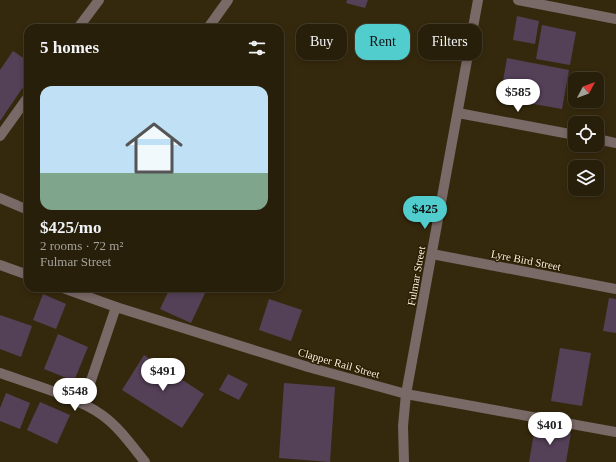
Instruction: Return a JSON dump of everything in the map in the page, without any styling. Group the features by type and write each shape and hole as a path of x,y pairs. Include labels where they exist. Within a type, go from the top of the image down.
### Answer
{"street":[{"path":"81,24 99,0"},
{"path":"211,24 228,0"},
{"name":"Fulmar Street","path":"404,462 403,426 406,394 478,0"},
{"path":"518,0 616,19"},
{"path":"0,136 24,103"},
{"path":"458,113 568,134"},
{"path":"604,140 616,143"},
{"path":"0,198 24,208"},
{"name":"Lyre Bird Street","path":"432,254 616,289"},
{"path":"0,265 24,274"},
{"name":"Clapper Rail Street","path":"74,292 116,307 308,367 406,394 616,432"},
{"path":"83,404 116,307"},
{"path":"0,373 83,404 102,415 112,424 145,462"}],"building":[{"path":"347,0 368,0 365,8 346,3"},
{"path":"517,16 539,21 535,44 513,40"},
{"path":"542,25 576,32 570,65 536,59"},
{"path":"13,51 24,58 24,86 0,121 0,70"},
{"path":"507,58 569,70 562,109 500,98"},
{"path":"168,292 206,292 191,323 160,309"},
{"path":"43,294 66,304 56,329 33,320"},
{"path":"609,298 616,299 616,333 603,331"},
{"path":"269,299 302,310 291,341 259,330"},
{"path":"0,315 32,326 21,357 0,349"},
{"path":"58,334 88,347 74,381 44,369"},
{"path":"560,348 591,353 582,406 551,401"},
{"path":"144,355 204,394 182,428 122,390"},
{"path":"228,374 248,384 239,400 219,390"},
{"path":"284,383 335,387 330,462 279,458"},
{"path":"6,393 30,403 20,429 0,421 0,408"},
{"path":"40,402 70,415 57,444 27,430"},
{"path":"535,427 571,433 566,462 529,462"}]}
